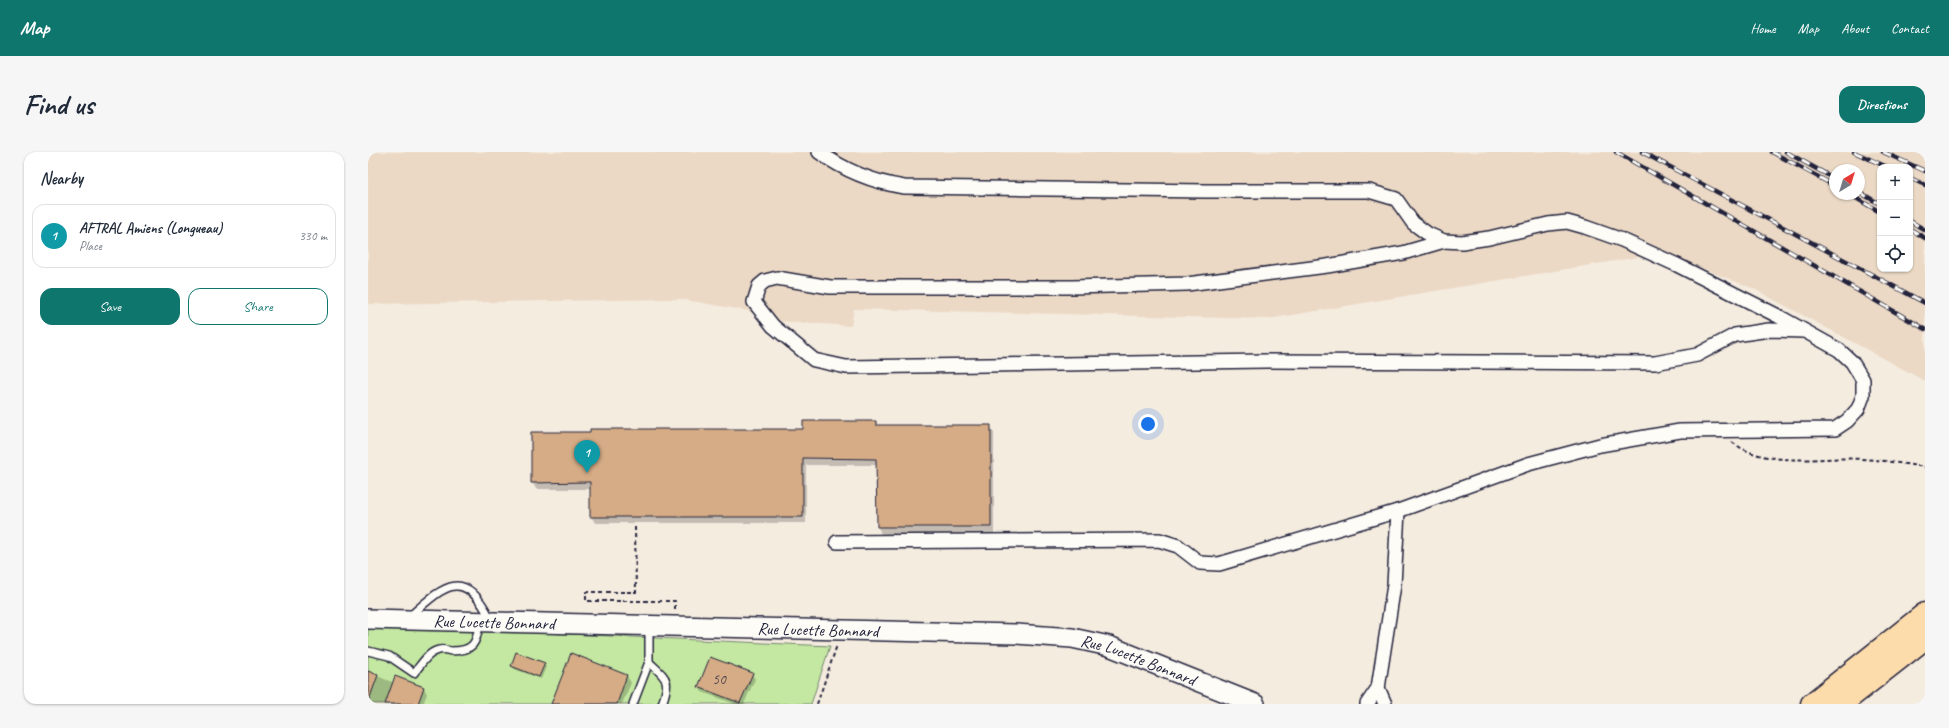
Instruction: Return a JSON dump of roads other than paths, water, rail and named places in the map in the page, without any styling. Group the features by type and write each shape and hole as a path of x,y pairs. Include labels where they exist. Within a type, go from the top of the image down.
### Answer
{"highway":[{"path":"1812,704 1925,614"},
{"path":"1842,704 1925,638"}],"street":[{"path":"819,152 851,173 904,188 1369,191 1396,199 1413,223 1428,234 1444,241"},
{"path":"837,542 1159,540 1178,546 1200,563 1219,564 1398,511 1528,464 1600,445 1680,431 1835,429 1847,421 1858,409 1863,396 1863,380 1852,362 1839,350 1778,316 1677,265 1622,240 1567,222 1548,224 1489,238 1462,242 1444,241 1403,253 1326,266 1187,284 830,287 777,278 765,281 759,286 754,302 773,326 814,360 846,367 1266,361 1655,363 1686,359 1735,336 1769,330 1804,331"},
{"path":"1367,704 1378,688 1394,585 1398,511"},
{"name":"Rue Lucette Bonnard","path":"368,619 1032,634 1072,638 1109,646 1255,704"},
{"path":"1378,688 1385,704"}],"lane":[{"path":"368,651 389,656 414,673 429,655 438,650 460,651 469,649 475,643 486,622 483,604 473,592 461,586 450,586 437,592 406,620"},
{"path":"633,704 649,662 648,625"},
{"path":"649,662 667,681 668,688 662,704"}],"railway":[{"path":"1616,152 1925,329"},
{"path":"1642,152 1925,303"},
{"path":"1772,152 1829,183"},
{"path":"1786,152 1829,176"},
{"path":"1854,152 1880,164"},
{"path":"1883,152 1925,171"},
{"path":"1913,179 1925,185"},
{"path":"1865,195 1877,202"},
{"path":"1859,200 1877,210"},
{"path":"1913,223 1925,230"},
{"path":"1913,231 1925,238"}],"place":[{"name":"AFTRAL Amiens (Longueau)","path":"587,473"}]}
